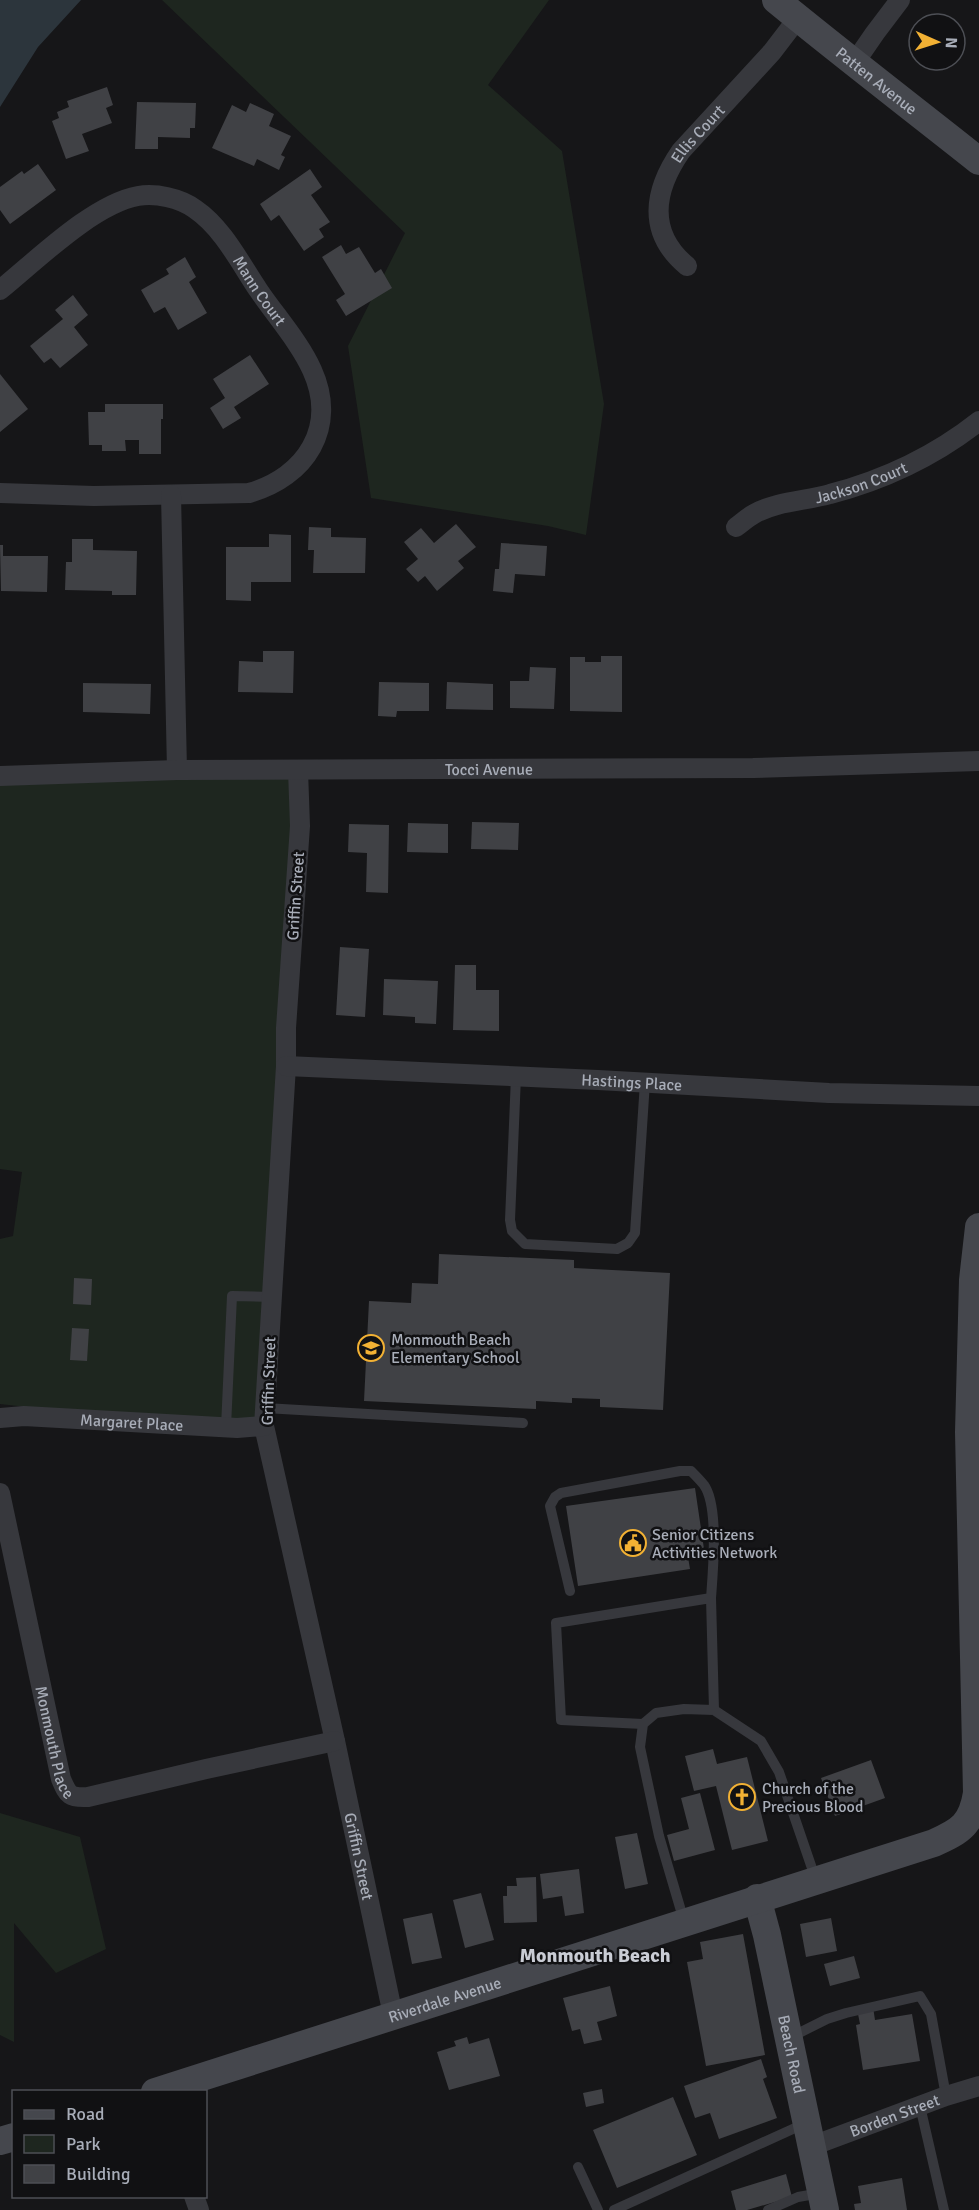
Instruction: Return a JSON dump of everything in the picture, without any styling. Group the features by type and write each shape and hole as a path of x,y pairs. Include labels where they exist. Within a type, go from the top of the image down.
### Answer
{"street":[{"name":"Patten Avenue","path":"776,0 979,161"},
{"path":"855,62 900,0"},
{"name":"Ellis Court","path":"687,266 679,260 662,234 658,212 662,185 681,151 772,52 798,18"},
{"name":"Mann Court","path":"0,290 81,224 120,200 150,196 173,199 195,208 233,250 312,370 321,405 316,438 308,455 288,476 266,488 249,493 171,495 0,493"},
{"name":"Jackson Court","path":"736,527 754,514 766,509 830,495 883,476 931,453 979,421"},
{"path":"171,495 177,770"},
{"name":"Tocci Avenue","path":"0,776 177,770 741,768 979,761"},
{"name":"Griffin Street","path":"298,770 300,826 286,1029 286,1066 265,1417 393,2015"},
{"name":"Hastings Place","path":"286,1066 645,1082 829,1093 979,1096"},
{"path":"975,1392 973,1280 979,1227"},
{"name":"Riverdale Avenue","path":"158,2090 934,1843 956,1833 970,1819 977,1793 975,1392"},
{"name":"Margaret Place","path":"0,1419 24,1416 226,1427 265,1417"},
{"name":"Monmouth Place","path":"0,1493 61,1779 67,1793 76,1798 88,1797 335,1741"},
{"name":"Beach Road","path":"757,1898 768,1935 823,2201"},
{"name":"Borden Street","path":"809,2134 920,2106 979,2086"}],"lane":[{"path":"516,1077 510,1220 512,1231 525,1244 617,1249 628,1243 635,1233 645,1082"},
{"path":"226,1427 232,1296 272,1297"},
{"path":"265,1417 523,1424"},
{"path":"570,1591 550,1506 555,1497 571,1491 680,1471 691,1471 705,1486 712,1510 714,1557 711,1598 714,1710"},
{"path":"643,1724 561,1720 556,1623 711,1598"},
{"path":"684,1922 659,1836 640,1747 643,1724 656,1713 684,1709 714,1710 761,1741 779,1772 816,1880"},
{"path":"789,2038 846,2013 920,1996 931,2014 946,2096"},
{"path":"920,2106 944,2210"},
{"path":"614,2210 809,2134"},
{"path":"578,2167 598,2210"},
{"path":"768,2210 798,2197 823,2201"}],"green space":[{"path":"162,0 549,0 488,85 562,151 604,404 586,535 548,526 371,498 348,346 405,233"},
{"path":"0,772 301,775 260,1433 0,1404 0,1239 13,1236 22,1172 0,1169"},
{"path":"0,1813 80,1837 106,1949 56,1973 14,1923 14,2042 0,2035"}],"shaded area":[{"path":"0,0 81,0 38,47 0,107"}],"building":[{"path":"107,87 113,105 106,108 112,123 82,134 89,151 66,159 52,121 59,118 57,112 69,107 67,101"},
{"path":"137,102 196,103 195,128 190,128 190,138 158,137 158,149 135,149"},
{"path":"250,103 274,114 269,126 291,136 281,155 285,157 279,170 257,159 254,166 212,148 232,105 246,112"},
{"path":"38,164 56,190 10,224 0,210 0,187 22,171 24,174"},
{"path":"310,169 322,187 311,195 330,222 319,229 324,237 304,251 279,215 271,221 260,204"},
{"path":"341,245 346,254 359,247 375,273 381,269 392,288 346,316 336,300 345,294 322,257"},
{"path":"185,257 196,277 189,282 207,313 178,330 165,307 154,313 141,290 169,274 166,269"},
{"path":"73,295 88,315 74,327 88,345 60,368 51,358 44,363 30,346 63,319 55,310"},
{"path":"250,355 269,384 234,407 241,418 223,429 210,408 225,398 213,379"},
{"path":"0,374 28,409 0,432"},
{"path":"105,404 163,404 161,454 139,454 139,440 125,440 126,451 102,451 102,445 89,445 88,412 105,412"},
{"path":"456,524 476,547 458,561 464,568 437,591 425,576 418,582 406,569 418,559 404,542 421,528 434,543"},
{"path":"309,527 331,528 331,537 366,538 365,573 313,573 314,550 308,550"},
{"path":"269,534 291,535 291,582 251,582 251,601 226,600 226,547 269,547"},
{"path":"72,539 93,539 93,550 137,551 136,595 112,595 112,591 65,590 66,562 72,562"},
{"path":"501,543 547,546 545,576 515,574 513,593 493,591 495,569 499,569"},
{"path":"0,545 3,545 3,556 48,556 47,592 1,591"},
{"path":"263,651 294,651 293,693 238,692 239,661 263,662"},
{"path":"601,656 622,656 622,712 570,711 570,657 585,657 585,662 601,662"},
{"path":"530,667 556,668 554,709 510,708 510,681 529,681"},
{"path":"379,682 429,683 429,711 397,711 396,717 378,716"},
{"path":"447,682 493,684 493,710 446,709"},
{"path":"83,683 151,684 150,714 83,712"},
{"path":"472,822 519,823 518,850 471,849"},
{"path":"408,823 448,824 448,853 407,852"},
{"path":"349,824 389,825 388,893 366,892 367,853 348,852"},
{"path":"340,947 369,949 365,1017 336,1015"},
{"path":"455,965 476,965 476,990 499,990 499,1031 453,1030"},
{"path":"384,979 438,981 436,1024 415,1023 415,1017 383,1015"},
{"path":"439,1254 574,1260 574,1268 670,1273 663,1410 600,1407 600,1399 572,1398 572,1403 536,1401 536,1409 364,1401 369,1301 411,1303 412,1283 438,1284"},
{"path":"74,1278 92,1279 91,1305 73,1304"},
{"path":"72,1328 89,1329 87,1361 70,1360"},
{"path":"695,1488 704,1549 687,1551 690,1569 578,1586 566,1506"},
{"path":"713,1749 717,1764 747,1757 768,1841 732,1850 716,1786 694,1791 685,1756"},
{"path":"871,1760 885,1798 835,1816 821,1778"},
{"path":"700,1793 715,1850 674,1861 667,1835 689,1829 681,1798"},
{"path":"637,1833 648,1884 625,1889 615,1837"},
{"path":"579,1869 584,1913 565,1916 562,1896 543,1899 540,1874"},
{"path":"536,1877 537,1922 504,1923 503,1896 507,1896 507,1886 517,1886 516,1878"},
{"path":"481,1893 494,1940 465,1948 453,1900"},
{"path":"432,1913 442,1958 412,1964 403,1919"},
{"path":"831,1918 837,1951 806,1957 800,1924"},
{"path":"743,1934 765,2055 706,2066 687,1962 703,1959 700,1942"},
{"path":"854,1956 860,1978 830,1986 824,1964"},
{"path":"610,1986 617,2016 597,2022 602,2040 584,2044 580,2029 572,2031 563,1998"},
{"path":"873,2007 875,2020 912,2014 920,2061 863,2070 856,2025 860,2024 857,2009"},
{"path":"467,2037 469,2044 489,2038 500,2076 449,2090 437,2052 456,2046 454,2041"},
{"path":"761,2059 767,2077 763,2079 777,2118 719,2139 710,2113 695,2118 684,2086"},
{"path":"602,2089 604,2103 586,2107 583,2093"},
{"path":"673,2097 697,2155 617,2188 593,2130"},
{"path":"786,2174 792,2197 747,2210 736,2210 731,2191"},
{"path":"902,2178 907,2210 855,2210 854,2204 861,2203 858,2186"}],"place":[{"name":"Monmouth Beach Elementary School","path":"371,1348"},
{"name":"Senior Citizens Activities Network","path":"633,1543"},
{"name":"Church of the Precious Blood","path":"742,1797"}],"district":[{"name":"Monmouth Beach","path":"595,1955"}]}
